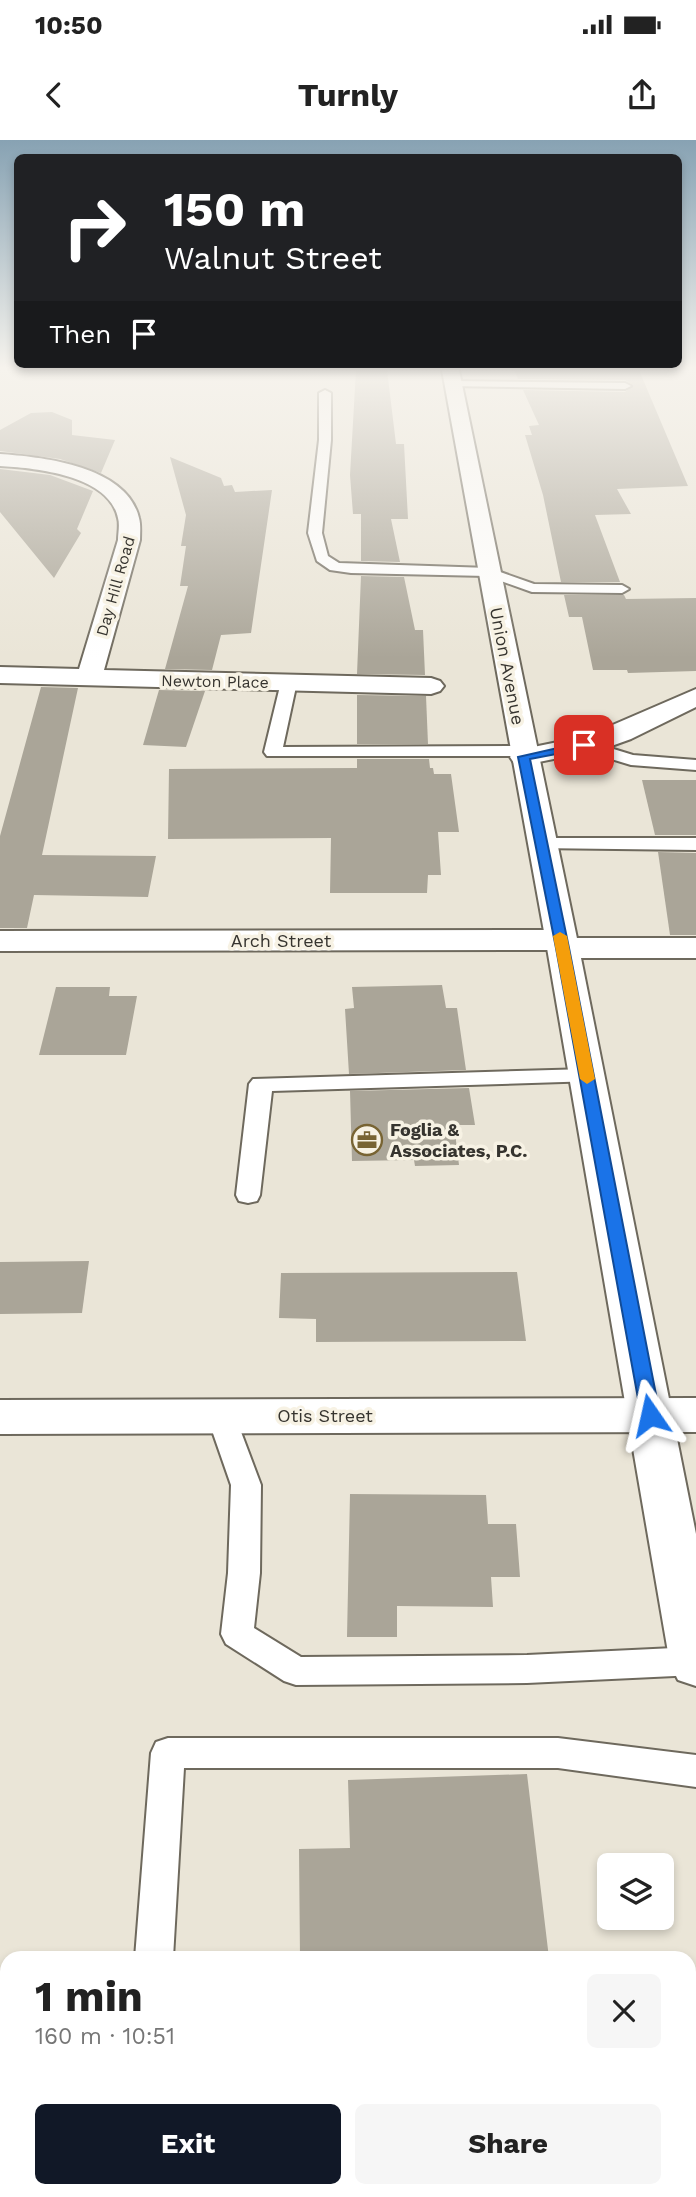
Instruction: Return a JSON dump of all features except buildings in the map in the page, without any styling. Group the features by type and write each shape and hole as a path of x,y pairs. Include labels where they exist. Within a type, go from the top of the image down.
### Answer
{"street":[{"name":"Day Hill Road","path":"41,466 62,469 96,481 119,498 131,517 130,540 89,678"},
{"name":"Union Avenue","path":"468,466 587,1076 673,1415 694,1646"},
{"name":"Newton Place","path":"0,675 431,686"},
{"path":"523,754 584,745 622,733 696,697"},
{"name":"Arch Street","path":"0,941 562,944 696,948"},
{"name":"Otis Street","path":"0,1417 673,1415"}],"lane":[{"path":"322,466 315,533 322,558 335,567 489,572 532,588 622,589"},
{"path":"289,682 273,752 523,754"},
{"path":"584,745 631,760 696,765"},
{"path":"542,844 696,844"},
{"path":"248,1195 261,1084 587,1076"},
{"path":"221,1416 246,1485 244,1573 237,1634 296,1671 527,1668 694,1646"},
{"path":"154,1951 168,1753 558,1753 696,1771"}],"slow traffic":[{"path":"560,936 587,1079"}],"place":[{"name":"Foglia & Associates, P.C.","path":"367,1140"}],"route":[{"path":"584,745 524,757 563,948 650,1415"}]}
